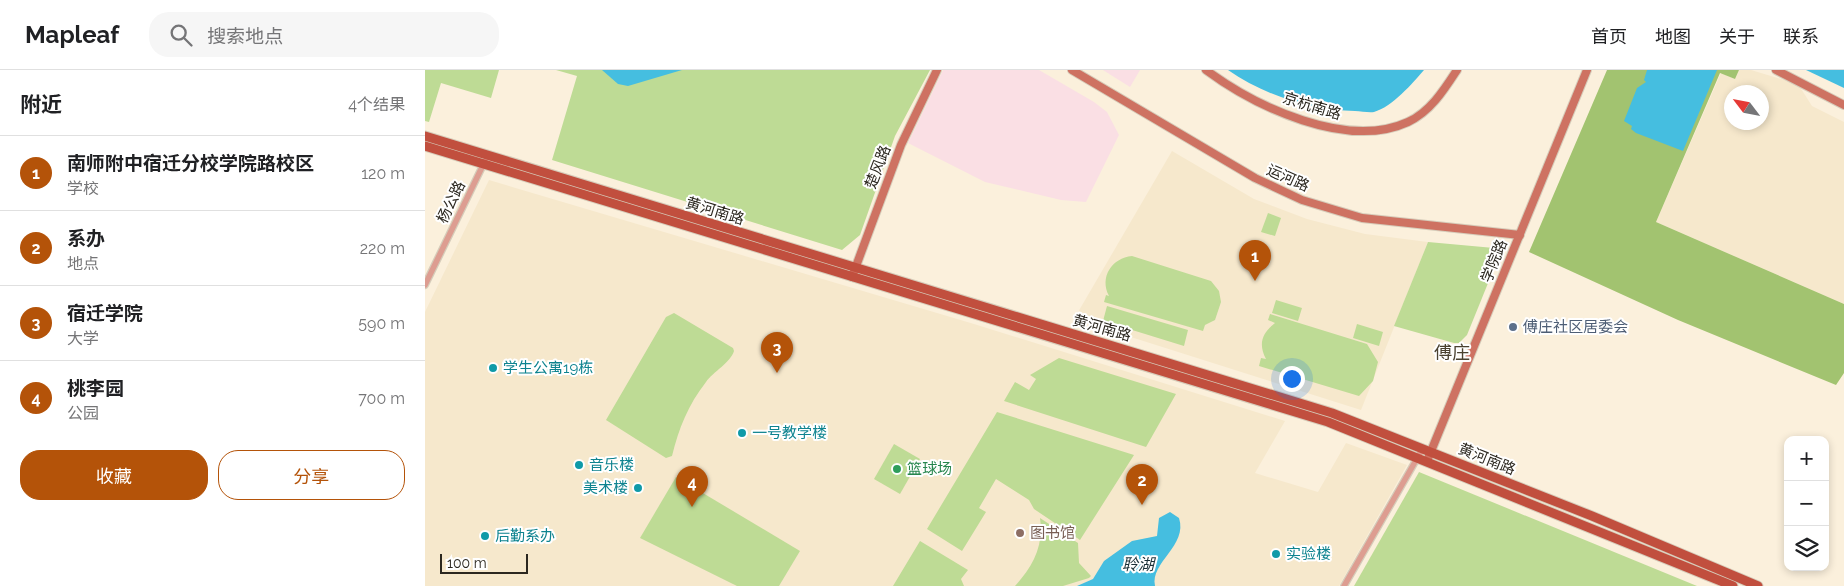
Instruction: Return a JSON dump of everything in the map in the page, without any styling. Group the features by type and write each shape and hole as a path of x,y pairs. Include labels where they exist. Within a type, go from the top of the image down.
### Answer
{"main road":[{"name":"黄河南路","path":"425,136 1328,422 1733,586"},
{"name":"黄河南路","path":"425,146 483,165 1241,384 1332,413 1428,449 1758,586"}],"street":[{"name":"楚风路","path":"854,273 901,145 937,70"},
{"name":"运河路","path":"1072,70 1255,178 1301,200 1362,218 1520,235"},
{"name":"京杭南路","path":"1206,70 1245,94 1285,114 1333,128 1356,131 1382,129 1408,122 1429,107 1457,70"},
{"name":"学院路","path":"1427,462 1428,449 1520,235 1587,70"},
{"path":"1776,70 1844,105"},
{"name":"杨公路","path":"425,285 487,156"},
{"path":"1344,586 1418,458 1428,449"}],"shaded area":[{"path":"943,70 1039,70 1094,102 1107,112 1119,135 1086,202 1061,200 985,182 908,143"},
{"path":"1103,70 1140,70 1130,87"},
{"path":"1739,70 1751,70 1798,84 1812,106 1844,122 1844,304 1656,222 1721,73 1735,79"},
{"path":"1172,151 1254,199 1307,219 1365,234 1428,242 1361,410 1074,319"},
{"path":"489,180 974,324 1285,421 1255,473 1318,492 1346,443 1407,465 1339,586 425,586 425,312"}],"green space":[{"path":"425,70 499,70 491,98 441,83 429,122 425,121"},
{"path":"556,70 930,70 895,136 860,235 842,250 552,160 577,76"},
{"path":"1607,70 1739,70 1735,79 1720,73 1656,222 1844,304 1844,373 1836,385 1678,320 1529,252"},
{"path":"1268,213 1281,218 1275,236 1261,232"},
{"path":"1428,242 1494,248 1498,251 1497,261 1467,335 1459,343 1394,326"},
{"path":"1132,256 1211,281 1219,291 1221,302 1215,320 1205,325 1203,331 1104,302 1106,295 1109,296 1106,282 1109,270 1119,260"},
{"path":"1276,300 1302,308 1298,321 1272,313"},
{"path":"1107,306 1188,330 1184,346 1103,321"},
{"path":"674,313 733,348 734,351 729,359 709,378 694,399 681,426 672,456 666,458 606,420 666,317"},
{"path":"1270,314 1367,344 1378,362 1373,381 1359,396 1259,366 1261,358 1266,359 1262,348 1264,335 1275,323 1268,320"},
{"path":"1357,324 1383,332 1379,346 1353,338"},
{"path":"1059,358 1176,394 1146,447 1004,401 1015,382 1029,390 1036,379 1030,375"},
{"path":"997,412 1134,455 1080,540 1034,509 1029,500 996,479 979,508 986,512 962,551 927,529"},
{"name":"篮球场","path":"894,444 920,459 900,494 874,479"},
{"path":"1419,472 1697,586 1354,586"},
{"path":"676,477 800,551 779,586 737,586 640,538"},
{"path":"1040,518 1078,543 1079,563 1091,576 1089,578 1063,586 1015,586 1032,563 1039,547"},
{"path":"920,541 968,570 961,579 964,586 893,586"}],"water":[{"path":"602,70 682,70 628,86 618,84"},
{"path":"1228,70 1424,70 1395,100 1381,109 1370,112 1305,105 1257,87"},
{"path":"1647,70 1717,70 1683,151 1636,133 1631,129 1632,126 1624,121 1637,88 1646,82 1644,80"},
{"path":"1806,70 1844,70 1844,88"},
{"name":"聆湖","path":"1170,512 1179,518 1180,528 1174,545 1158,569 1155,577 1155,586 1077,586 1093,579 1104,561 1132,541 1157,536 1159,518"}],"place":[{"name":"南师附中宿迁分校学院路校区","path":"1255,281"},
{"name":"傅庄社区居委会","path":"1513,327"},
{"name":"学生公寓19栋","path":"493,368"},
{"name":"宿迁学院","path":"777,373"},
{"name":"一号教学楼","path":"742,433"},
{"name":"音乐楼","path":"579,465"},
{"name":"篮球场","path":"897,469"},
{"name":"美术楼","path":"638,488"},
{"name":"系办","path":"1142,505"},
{"name":"桃李园","path":"692,507"},
{"name":"图书馆","path":"1020,533"},
{"name":"后勤系办","path":"485,536"},
{"name":"实验楼","path":"1276,554"}],"district":[{"name":"傅庄","path":"1452,353"}]}
